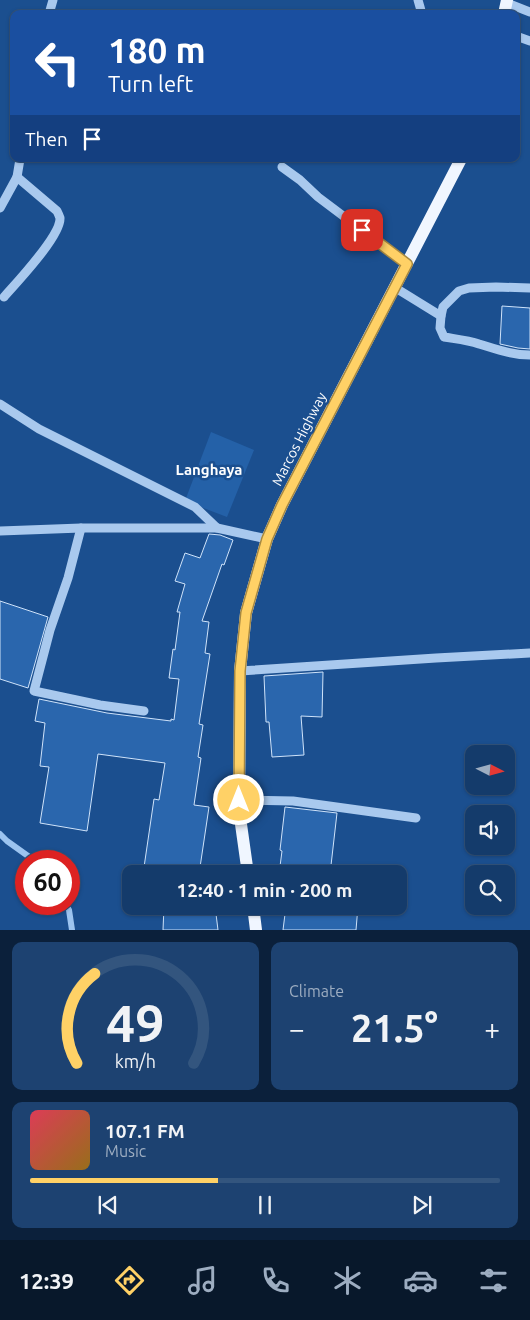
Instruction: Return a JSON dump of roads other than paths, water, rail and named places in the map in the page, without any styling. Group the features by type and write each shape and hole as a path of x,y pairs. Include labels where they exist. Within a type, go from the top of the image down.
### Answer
{"main road":[{"name":"Marcos Highway","path":"247,865 239,810 240,671 246,613 267,539 282,505 459,162"},
{"path":"254,915 256,930"}],"street":[{"path":"506,5 530,12"},
{"path":"0,208 16,177 19,162"},
{"path":"282,167 300,180 318,197 407,264"},
{"path":"4,297 47,246 56,231 60,218 52,206 16,177"},
{"path":"530,288 496,286 469,288 459,291 443,307 440,328 444,337 514,354 530,355"},
{"path":"394,287 441,316"},
{"path":"0,404 39,429 195,506 217,528"},
{"path":"0,531 81,528 217,528 267,539"},
{"path":"81,528 68,578 50,630 34,691 100,705 144,711"},
{"path":"240,671 530,653"},
{"path":"239,800 293,800 416,818"}],"waterway":[{"path":"0,834 20,850"},
{"path":"70,915 72,930"}],"district":[{"name":"Langhaya","path":"209,469"}]}
